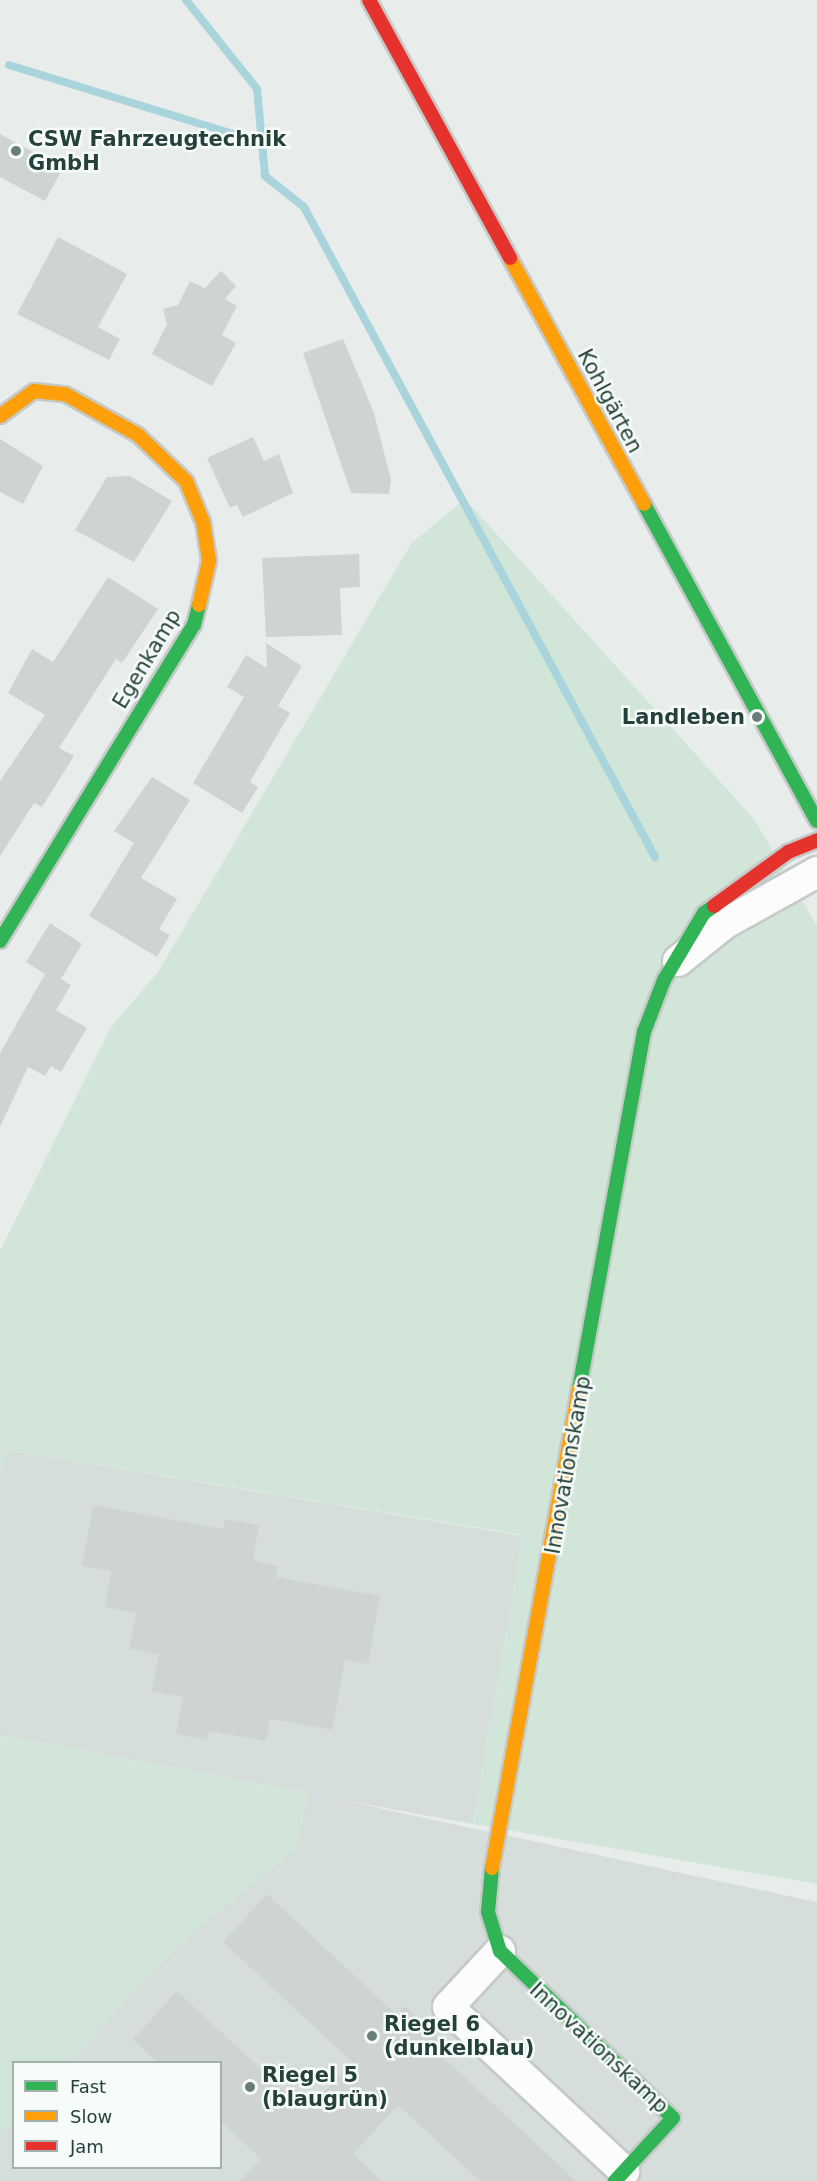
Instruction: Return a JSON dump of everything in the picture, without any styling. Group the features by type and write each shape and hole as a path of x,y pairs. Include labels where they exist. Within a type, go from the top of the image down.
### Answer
{"street":[{"name":"Kohlgärten","path":"369,0 817,821"},
{"name":"Egenkamp","path":"0,416 34,391 65,394 138,435 186,481 204,522 209,561 194,624 0,941"},
{"name":"Innovationskamp","path":"500,1951 448,2007 619,2176 673,2118 500,1951 488,1912 496,1841 547,1586 637,1066 664,980 713,904 788,852 817,840"},
{"name":"Innovationskamp","path":"664,980 724,924 817,872"}],"shaded area":[{"path":"8,1450 523,1536 473,1824 341,1800 817,1902 817,2181 0,2181 0,2137 12,2123 12,2169 222,2169 222,2061 70,2061 176,1946 296,1847 308,1793 0,1735 0,1473"}],"green space":[{"path":"465,499 754,819 817,926 817,1884 473,1824 523,1535 9,1450 0,1473 0,1251 111,1027 158,972 411,544"},
{"path":"0,1735 308,1793 296,1847 176,1946 70,2061 12,2061 12,2123 0,2137"}],"building":[{"name":"CSW Fahrzeugtechnik GmbH","path":"0,134 63,168 45,201 0,177"},
{"path":"58,237 127,274 98,327 120,339 109,360 17,314"},
{"path":"221,271 236,286 225,299 237,306 222,335 236,343 212,386 152,354 167,324 163,309 178,305 190,281 205,288"},
{"path":"343,339 374,413 391,480 389,494 351,493 303,353"},
{"path":"253,437 264,461 279,454 293,493 243,517 237,505 230,508 207,458"},
{"path":"0,439 43,466 23,504 0,492"},
{"path":"130,476 172,501 134,562 75,530 107,477"},
{"path":"359,554 360,587 340,588 342,635 266,637 262,558"},
{"path":"108,577 158,609 122,663 116,659 59,748 74,756 42,807 34,803 0,856 0,781 45,715 8,693 32,649 53,662"},
{"path":"266,643 302,666 278,706 290,713 250,782 258,787 242,813 193,783 244,697 227,687 246,655 267,668"},
{"path":"152,777 190,800 141,878 177,899 159,929 170,935 157,957 89,916 134,843 114,831"},
{"path":"50,923 82,944 61,979 71,985 56,1010 87,1028 61,1072 51,1066 45,1076 28,1067 0,1127 0,1053 45,974 26,962"},
{"path":"93,1505 223,1529 225,1519 259,1525 253,1561 278,1566 276,1577 380,1596 368,1664 345,1660 332,1730 270,1719 266,1741 209,1731 207,1740 176,1734 183,1697 152,1691 159,1655 129,1649 136,1613 105,1607 111,1571 82,1566"},
{"path":"267,1894 397,2015 405,2006 450,2049 443,2057 576,2181 480,2181 398,2105 353,2154 382,2181 240,2181 261,2159 222,2123 222,2061 156,2061 133,2039 177,1991 306,2111 352,2062 223,1942"}],"waterway":[{"path":"186,0 257,89 265,176 304,207 655,857"},
{"path":"9,65 236,135"}],"traffic: fast":[{"path":"644,504 817,821"},
{"path":"0,941 194,625 199,605"},
{"path":"579,1389 644,1032 664,980 704,913 714,906"},
{"path":"492,1868 488,1912 500,1951 673,2118 615,2181"}],"traffic: slow":[{"path":"510,258 644,504"},
{"path":"0,416 34,391 65,394 138,435 186,481 203,522 209,561 199,605"},
{"path":"492,1868 579,1389"}],"traffic: jam":[{"path":"369,0 510,258"},
{"path":"714,906 788,852 817,840"}],"place":[{"name":"CSW Fahrzeugtechnik GmbH","path":"16,151"},
{"name":"Landleben","path":"757,717"},
{"name":"Riegel 6 (dunkelblau)","path":"372,2036"},
{"name":"Riegel 5 (blaugrün)","path":"250,2087"}]}
